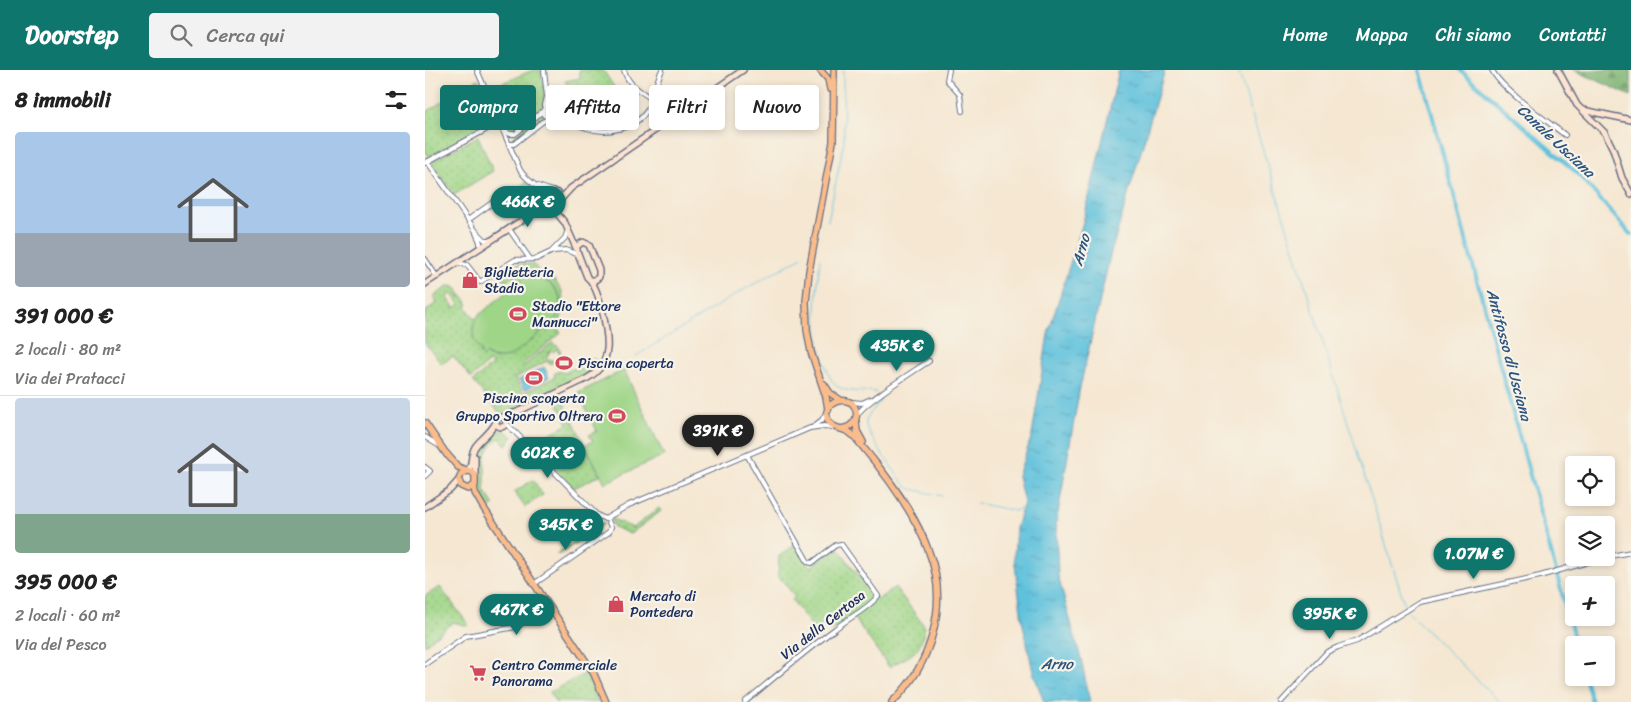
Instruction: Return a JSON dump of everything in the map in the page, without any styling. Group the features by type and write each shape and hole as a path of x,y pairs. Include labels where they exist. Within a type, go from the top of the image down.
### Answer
{"main road":[{"path":"820,70 829,81 833,101"},
{"path":"834,70 833,147 811,262 806,302 809,341 826,397 830,422 853,435 871,457 909,512 922,534 931,558 937,583 936,618 928,650 915,674 892,702"},
{"path":"819,376 830,393 839,400 850,402 855,408 858,433 871,457"},
{"path":"828,410 833,402 839,400"},
{"path":"839,428 850,426 856,417"},
{"path":"425,423 430,433 459,467 475,476 475,495 593,672 605,702"},
{"path":"444,450 463,488 483,507"},
{"path":"459,478 462,473 467,471"},
{"path":"463,488 469,489 475,486"}],"street":[{"path":"477,70 484,85"},
{"path":"624,70 631,84 649,97"},
{"path":"657,85 662,70"},
{"path":"535,211 550,205 557,206 571,188 743,70"},
{"path":"949,70 947,82 960,95 962,111"},
{"path":"1492,70 1494,75 1511,92 1565,135"},
{"path":"1558,70 1574,100 1601,128 1609,140 1622,178 1631,194"},
{"path":"544,72 547,99 544,115 546,116"},
{"path":"639,119 649,107"},
{"path":"509,143 511,137 544,109"},
{"path":"1582,110 1631,120"},
{"path":"509,143 512,145 517,142 546,121"},
{"path":"485,130 426,162 475,230 485,240 493,239"},
{"path":"490,432 497,418 517,412 589,378 600,367 605,355 608,337 598,293 599,270 590,247 568,227 550,205 544,192 523,175 504,130"},
{"path":"505,130 510,134 517,133"},
{"path":"513,154 517,142"},
{"path":"535,185 556,192 561,200 568,227 587,277 598,293"},
{"path":"425,284 535,211 550,193 571,188"},
{"path":"468,220 509,191"},
{"path":"551,252 566,237 568,227"},
{"path":"509,229 530,259"},
{"path":"475,230 480,242 480,248"},
{"path":"576,248 584,242"},
{"path":"457,263 467,265 480,282 516,259 538,258 551,252 567,250 578,254"},
{"path":"425,259 437,277"},
{"path":"590,280 595,280 599,277"},
{"path":"856,417 863,408 876,398 929,361"},
{"path":"850,402 862,403 876,398"},
{"path":"496,422 504,424 515,433 599,516 607,518 629,505 810,428 822,420 828,410"},
{"path":"467,471 471,466 473,451 477,444 517,412"},
{"path":"501,417 505,419 504,424"},
{"path":"810,428 827,426 839,428"},
{"path":"430,433 425,436 444,450"},
{"path":"475,476 477,444"},
{"name":"Via della Certosa","path":"745,702 832,630 860,611 877,596 841,544 836,545 812,563 809,562 747,455"},
{"path":"425,467 430,471 425,476"},
{"path":"425,507 450,490 459,478"},
{"path":"450,490 463,488"},
{"path":"534,584 609,532 611,526 607,518"},
{"path":"1615,555 1631,552"},
{"path":"1281,702 1327,652 1357,641 1415,604 1428,599 1540,576 1572,566"},
{"path":"425,664 460,640 473,635 516,627 550,607"}],"green space":[{"path":"533,70 541,70 545,93 543,106 536,115 536,85 498,85"},
{"path":"579,70 603,70 613,85 567,85 565,81 580,78"},
{"path":"1574,70 1631,70 1631,96"},
{"path":"478,79 481,85 469,85"},
{"path":"440,103 440,130 479,130 428,157 425,152 425,113"},
{"path":"542,113 546,118 536,124 536,118"},
{"path":"506,130 518,130 515,132 511,133"},
{"path":"522,130 529,130 514,142 511,142 511,139"},
{"path":"478,136 493,171 454,195 431,162"},
{"path":"526,182 533,190 535,197 532,205 525,212 511,193"},
{"path":"518,264 533,264 541,273 554,280 562,291 564,307 560,322 556,326 561,333 523,364 524,366 552,343 559,347 561,352 559,353 557,349 553,352 551,350 546,358 555,362 549,364 547,361 515,378 523,393 555,377 554,374 559,371 565,373 572,369 585,368 584,366 592,358 598,361 587,374 509,412 501,413 473,381 493,364 489,362 471,378 453,356 442,364 425,343 425,312 436,303 434,296 450,285 454,286 461,294 455,298 451,294 447,297 455,308 460,304 456,300 462,295 468,304 466,307 476,320 473,334 483,352 493,358 512,353 533,338 556,317 560,302 556,289 546,281 531,278 532,271 517,283 513,277 505,282 502,277"},
{"name":"Stadio \"Ettore Mannucci\"","path":"532,270 535,274 532,277 540,278 552,285 559,297 559,311 556,318 533,339 508,357 496,358 485,354 483,356 473,335 477,317"},
{"path":"624,370 664,455 605,483 585,445 593,441 589,435 597,431 578,393"},
{"path":"557,395 562,399 600,475 574,488 530,444 568,424 554,397"},
{"path":"499,431 505,431 513,437 506,445 499,438 488,449 486,455 484,490 494,505 490,508 479,491 481,481 480,454 489,440"},
{"path":"533,480 543,495 525,507 514,492"},
{"path":"659,508 661,511 630,534 614,527 611,518 633,528"},
{"path":"604,522 560,554 556,554"},
{"path":"795,545 810,567 838,548 877,600 895,587 925,627 920,644 914,653 889,667 852,615 832,631 826,624 816,632 792,600 795,597 778,575 779,556"},
{"path":"440,587 468,626 453,622 425,645 425,596"},
{"path":"586,673 599,702 555,702 550,692"}],"water":[{"name":"Arno","path":"1119,70 1165,70 1110,256 1079,392 1056,524 1058,576 1081,659 1090,702 1044,702 1033,672 1022,620 1014,556 1016,528 1024,503 1018,476 1032,435 1048,334 1083,222"},
{"name":"Piscina scoperta","path":"544,367 549,377 524,390 519,380"}],"waterway":[{"path":"1238,70 1406,609"},
{"name":"Antifosso di Usciana","path":"1420,70 1574,636"},
{"name":"Canale Usciana","path":"1460,70 1578,174 1631,235"},
{"path":"828,221 844,142 843,71"},
{"path":"636,356 740,292 802,257"},
{"path":"820,259 816,314 819,340 829,376 838,387 843,389 876,392"},
{"path":"881,399 866,421 875,443 906,486 911,489 942,496"},
{"path":"976,503 1015,511 1022,508"},
{"path":"1408,612 1500,702"},
{"name":"Antifosso di Usciana","path":"1587,686 1592,702"}],"place":[{"name":"Biglietteria Stadio","path":"470,280"},
{"name":"Stadio \"Ettore Mannucci\"","path":"518,314"},
{"name":"Piscina coperta","path":"564,363"},
{"name":"Piscina scoperta","path":"534,378"},
{"name":"Gruppo Sportivo Oltrera","path":"617,416"},
{"name":"Mercato di Pontedera","path":"616,604"},
{"name":"Centro Commerciale Panorama","path":"478,673"}]}
